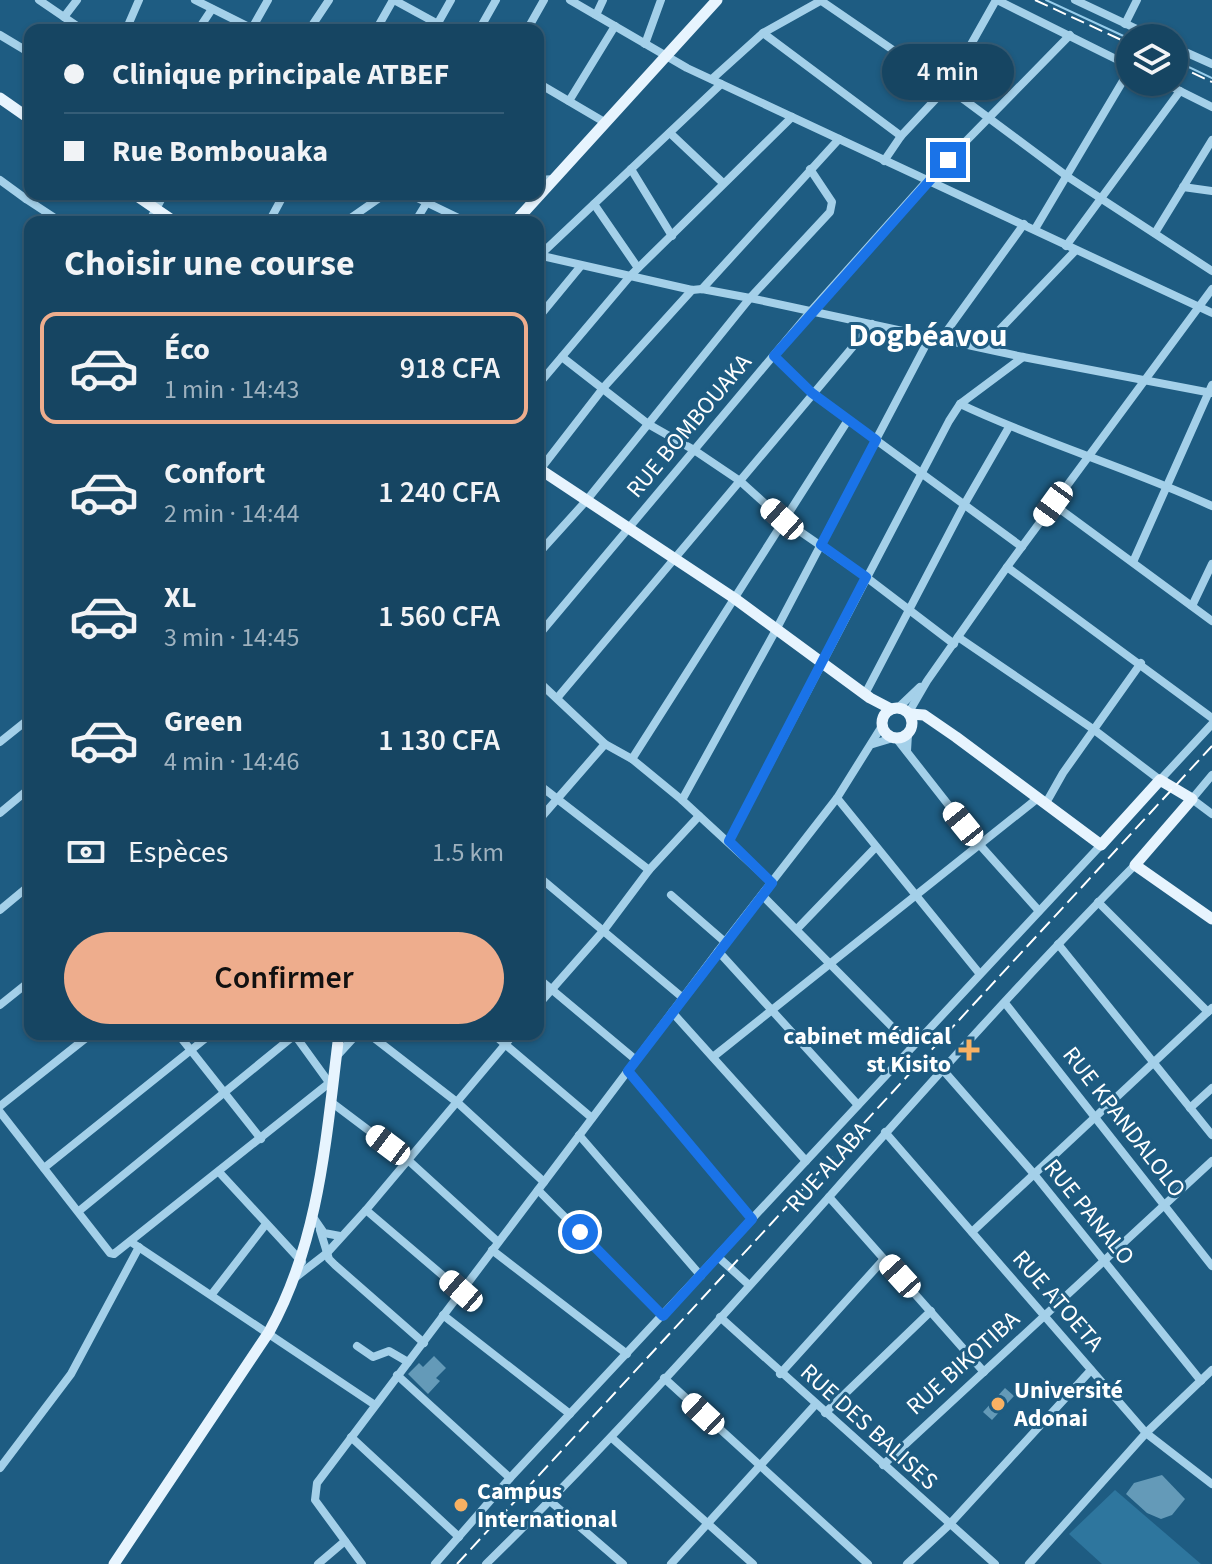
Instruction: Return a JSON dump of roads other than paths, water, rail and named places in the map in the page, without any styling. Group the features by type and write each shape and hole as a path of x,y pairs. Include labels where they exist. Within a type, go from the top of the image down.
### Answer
{"main road":[{"path":"544,190 717,0"},
{"path":"0,98 24,115"},
{"path":"142,200 166,216"},
{"path":"520,216 535,200"},
{"path":"544,472 734,598 868,696 902,711 924,715 1101,845 1160,780 1192,799 1135,865 1212,919"},
{"path":"868,696 882,723 902,735"},
{"path":"882,723 902,711"},
{"path":"902,711 913,723 902,735"},
{"path":"902,735 927,723 937,724"},
{"path":"114,1564 269,1332 296,1277 313,1217 338,1040"}],"street":[{"path":"39,0 74,24"},
{"path":"64,17 77,0"},
{"path":"129,24 139,0"},
{"path":"195,0 241,24"},
{"path":"256,24 268,0"},
{"path":"313,24 329,0"},
{"path":"379,24 393,0 438,23 451,0"},
{"path":"482,24 496,0"},
{"path":"530,24 544,0"},
{"path":"570,0 721,84 1212,313"},
{"path":"596,15 603,0"},
{"path":"645,44 661,0"},
{"path":"712,79 763,33 821,0 989,117 1068,177 1212,271"},
{"path":"884,161 901,136 947,87 997,0 1116,60"},
{"path":"1075,0 1125,24 1137,0"},
{"path":"202,24 212,9"},
{"path":"569,101 615,26"},
{"path":"763,33 901,136"},
{"path":"0,35 24,49"},
{"name":"RUE BOMBOUAKA","path":"544,629 810,312 927,181 1070,35"},
{"path":"1188,53 1212,64"},
{"path":"544,250 721,84"},
{"path":"544,86 606,123"},
{"path":"1035,229 1116,93"},
{"path":"1188,95 1212,107"},
{"path":"983,347 1071,248 1176,96"},
{"path":"544,378 634,271 792,117"},
{"path":"670,133 723,183"},
{"path":"544,463 604,387 839,139"},
{"path":"1155,233 1212,140"},
{"path":"631,169 672,236"},
{"path":"544,547 586,501 750,298 833,208 810,169"},
{"path":"544,180 554,179"},
{"path":"0,180 24,194"},
{"path":"1183,187 1212,191"},
{"path":"33,200 53,216"},
{"path":"152,216 161,200"},
{"path":"356,216 377,200"},
{"path":"432,200 458,216"},
{"path":"594,204 634,271"},
{"path":"941,339 1024,224"},
{"path":"544,256 580,267 634,271 697,289 1023,357 1211,390 1133,562"},
{"path":"544,311 580,267"},
{"path":"902,711 1212,289"},
{"path":"558,697 872,324"},
{"path":"682,800 777,628 930,337"},
{"path":"774,356 812,393 1022,547"},
{"path":"562,357 648,424 740,481 782,519 909,610 1093,729 1160,780 1212,721 1141,663 1007,567"},
{"path":"729,841 960,404 1023,357"},
{"path":"960,404 1009,427 1091,456 1212,506"},
{"path":"632,759 782,519 848,420"},
{"path":"868,696 964,505 1009,427"},
{"path":"1053,504 1212,621"},
{"path":"1192,606 1212,564"},
{"path":"713,1057 979,844 1042,800 1141,663"},
{"path":"544,686 605,744 632,759 682,800 772,883"},
{"path":"0,742 24,723"},
{"path":"362,1564 318,1506 314,1491 397,1375 837,798 873,744 882,723"},
{"path":"873,744 902,735 908,756 979,844 1039,911"},
{"path":"544,814 605,744"},
{"path":"1212,775 1192,799 1212,814"},
{"path":"544,789 649,870"},
{"path":"0,813 24,793"},
{"path":"837,798 979,973"},
{"path":"544,998 604,930 649,870 699,816"},
{"path":"435,1564 510,1478 1101,845"},
{"path":"797,929 875,848"},
{"name":"RUE ALABA","path":"486,1564 612,1438 885,1132 1135,865"},
{"path":"544,881 683,998"},
{"path":"0,910 24,890"},
{"path":"671,895 725,942"},
{"path":"762,895 912,1047"},
{"path":"972,1232 1210,1010 1098,902"},
{"path":"1058,944 1212,1135"},
{"path":"718,951 858,1105"},
{"path":"544,983 636,1060"},
{"path":"0,1005 24,986"},
{"name":"RUE KPANDALOLO","path":"1005,1003 1212,1266"},
{"path":"672,1012 806,1161"},
{"path":"0,1106 83,1040"},
{"path":"183,1040 261,1139"},
{"path":"44,1168 204,1040"},
{"path":"79,1211 288,1040"},
{"path":"0,1112 110,1253 115,1253 135,1245 331,1081 300,1040"},
{"path":"336,1057 352,1040"},
{"path":"377,1040 458,1103 663,1316"},
{"path":"500,1040 592,1118"},
{"path":"296,1277 327,1253 366,1210 509,1040"},
{"name":"RUE PANALO","path":"943,1070 1034,1174 1201,1381"},
{"path":"628,1071 752,1219"},
{"path":"1190,1108 1212,1088"},
{"path":"331,1102 408,1160 495,1246 627,1354"},
{"name":"RUE ATOETA","path":"885,1132 1146,1433 1212,1484"},
{"path":"579,1135 701,1276"},
{"name":"RUE BIKOTIBA","path":"883,1465 1212,1161"},
{"path":"219,1172 266,1224 302,1257 335,1265"},
{"path":"829,1197 984,1372"},
{"path":"366,1210 461,1291"},
{"path":"313,1217 335,1265 424,1343"},
{"path":"212,1294 266,1224"},
{"path":"320,1230 340,1236"},
{"path":"135,1245 375,1405"},
{"path":"0,1468 71,1374 135,1245"},
{"path":"718,1257 749,1285"},
{"path":"780,1374 884,1259"},
{"path":"825,1413 931,1311"},
{"path":"443,1315 570,1414"},
{"name":"RUE DES BALISES","path":"720,1317 995,1564"},
{"path":"357,1346 373,1357 389,1351 408,1362"},
{"path":"907,1564 949,1525 1091,1370"},
{"path":"1029,1564 1146,1433 1212,1370"},
{"path":"397,1375 510,1478"},
{"path":"664,1378 868,1564"},
{"path":"671,1564 815,1405"},
{"path":"351,1437 459,1537"},
{"path":"612,1438 753,1564"},
{"path":"550,1501 623,1564"},
{"path":"318,1564 345,1541"}],"waterway":[{"path":"1046,0 1116,32"},
{"path":"1188,67 1212,78"}],"railway":[{"path":"1035,0 1116,38"},
{"path":"1188,71 1212,82"},
{"path":"457,1564 1212,746"}],"place":[{"name":"cabinet médical st Kisito","path":"969,1050"},
{"name":"Université Adonai","path":"998,1404"},
{"name":"Campus International","path":"461,1505"}],"district":[{"name":"Dogbéavou","path":"928,336"}]}
